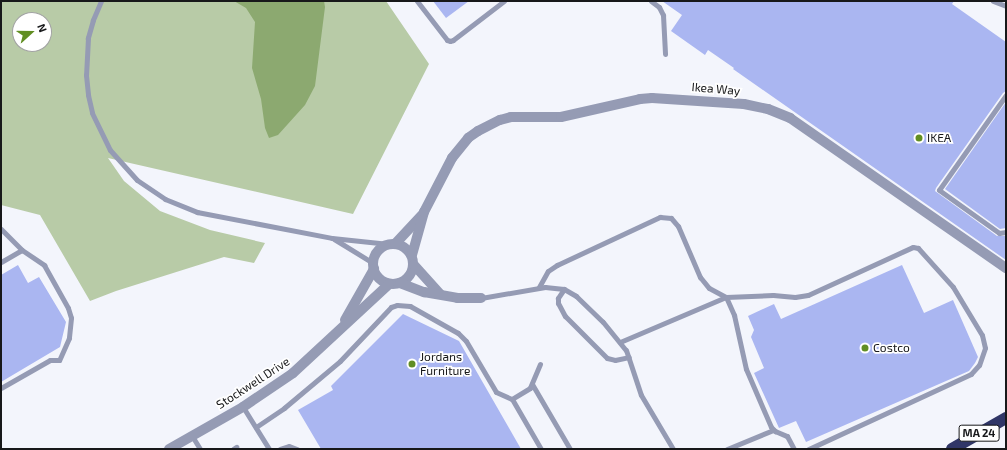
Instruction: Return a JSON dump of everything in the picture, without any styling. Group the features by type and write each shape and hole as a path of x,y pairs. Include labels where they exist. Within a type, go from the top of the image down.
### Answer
{"highway":[{"name":"MA 24","path":"952,449 1006,418"}],"street":[{"name":"Ikea Way","path":"413,260 424,212 457,151 468,138 489,125 511,117 561,117 617,104 652,98 728,102 758,107 778,113 798,123 928,209 1006,268"},
{"name":"Ikea Way","path":"392,244 424,212"},
{"path":"440,294 403,246 392,244 378,251 373,266 381,280 389,284 400,283 424,292 462,299 481,298"},
{"path":"400,283 409,276 413,260"},
{"name":"Stockwell Drive","path":"342,327 373,266"},
{"name":"Stockwell Drive","path":"169,449 243,406 293,373 389,284"}],"lane":[{"path":"100,1 88,38 86,75 92,113 110,150 124,166 150,190 182,207 217,217 332,238 392,244"},
{"path":"417,1 447,40 450,41 504,1"},
{"path":"651,1 659,7 663,15 665,54"},
{"path":"993,1 1006,6"},
{"path":"1006,95 940,190 999,233 1006,232"},
{"path":"539,287 548,271 557,265 660,216 671,218 678,226 700,277 709,288 726,297 734,315 746,369 773,430 787,436 794,449"},
{"path":"1,229 22,250 44,265 68,308 71,318 71,328 68,342 59,360 50,360 1,388"},
{"path":"332,238 373,266"},
{"path":"620,342 726,297 773,295 795,297 808,295 837,283 875,263 916,247 953,287 982,335 985,352 979,365 971,374 809,449"},
{"path":"1,262 22,250"},
{"path":"481,298 551,286 564,290 586,305 620,342 629,357 641,395 673,449"},
{"path":"564,290 558,298 558,303 565,316 607,358 615,360 629,357"},
{"path":"256,427 284,408 340,361 391,308 397,305 410,306 458,333 466,341 496,392 512,399 541,449"},
{"path":"512,399 530,388 540,364"},
{"path":"532,384 570,449"},
{"path":"243,406 269,449"},
{"path":"727,449 773,430"},
{"path":"192,436 200,449"},
{"path":"280,449 288,446 297,449"}],"shaded area":[{"path":"1,1 386,1 429,64 353,214 108,158 124,181 160,211 210,230 265,243 254,263 224,257 116,291 90,301 40,215 1,205"},
{"path":"234,1 324,1 325,7 315,86 305,105 278,135 269,138 265,128 261,99 252,68 255,22 246,8"}],"building":[{"path":"433,1 469,1 446,18"},
{"name":"IKEA","path":"662,1 954,1 952,4 1006,42 1006,91 1003,93 935,191 997,236 1006,236 1006,260 708,50 705,55 671,31 682,15"},
{"path":"1006,102 1006,228 1000,229 945,189"},
{"path":"18,265 28,283 39,277 66,322 60,347 1,382 1,275"},
{"name":"Costco","path":"902,265 924,313 953,300 978,357 969,371 806,442 796,421 779,428 754,373 764,368 751,337 754,330 748,316 774,304 781,319"},
{"name":"Jordans Furniture","path":"403,314 459,341 521,449 321,449 298,410 333,390 331,386"}],"place":[{"name":"IKEA","path":"919,138"},
{"name":"Costco","path":"865,348"},
{"name":"Jordans Furniture","path":"412,364"}]}
